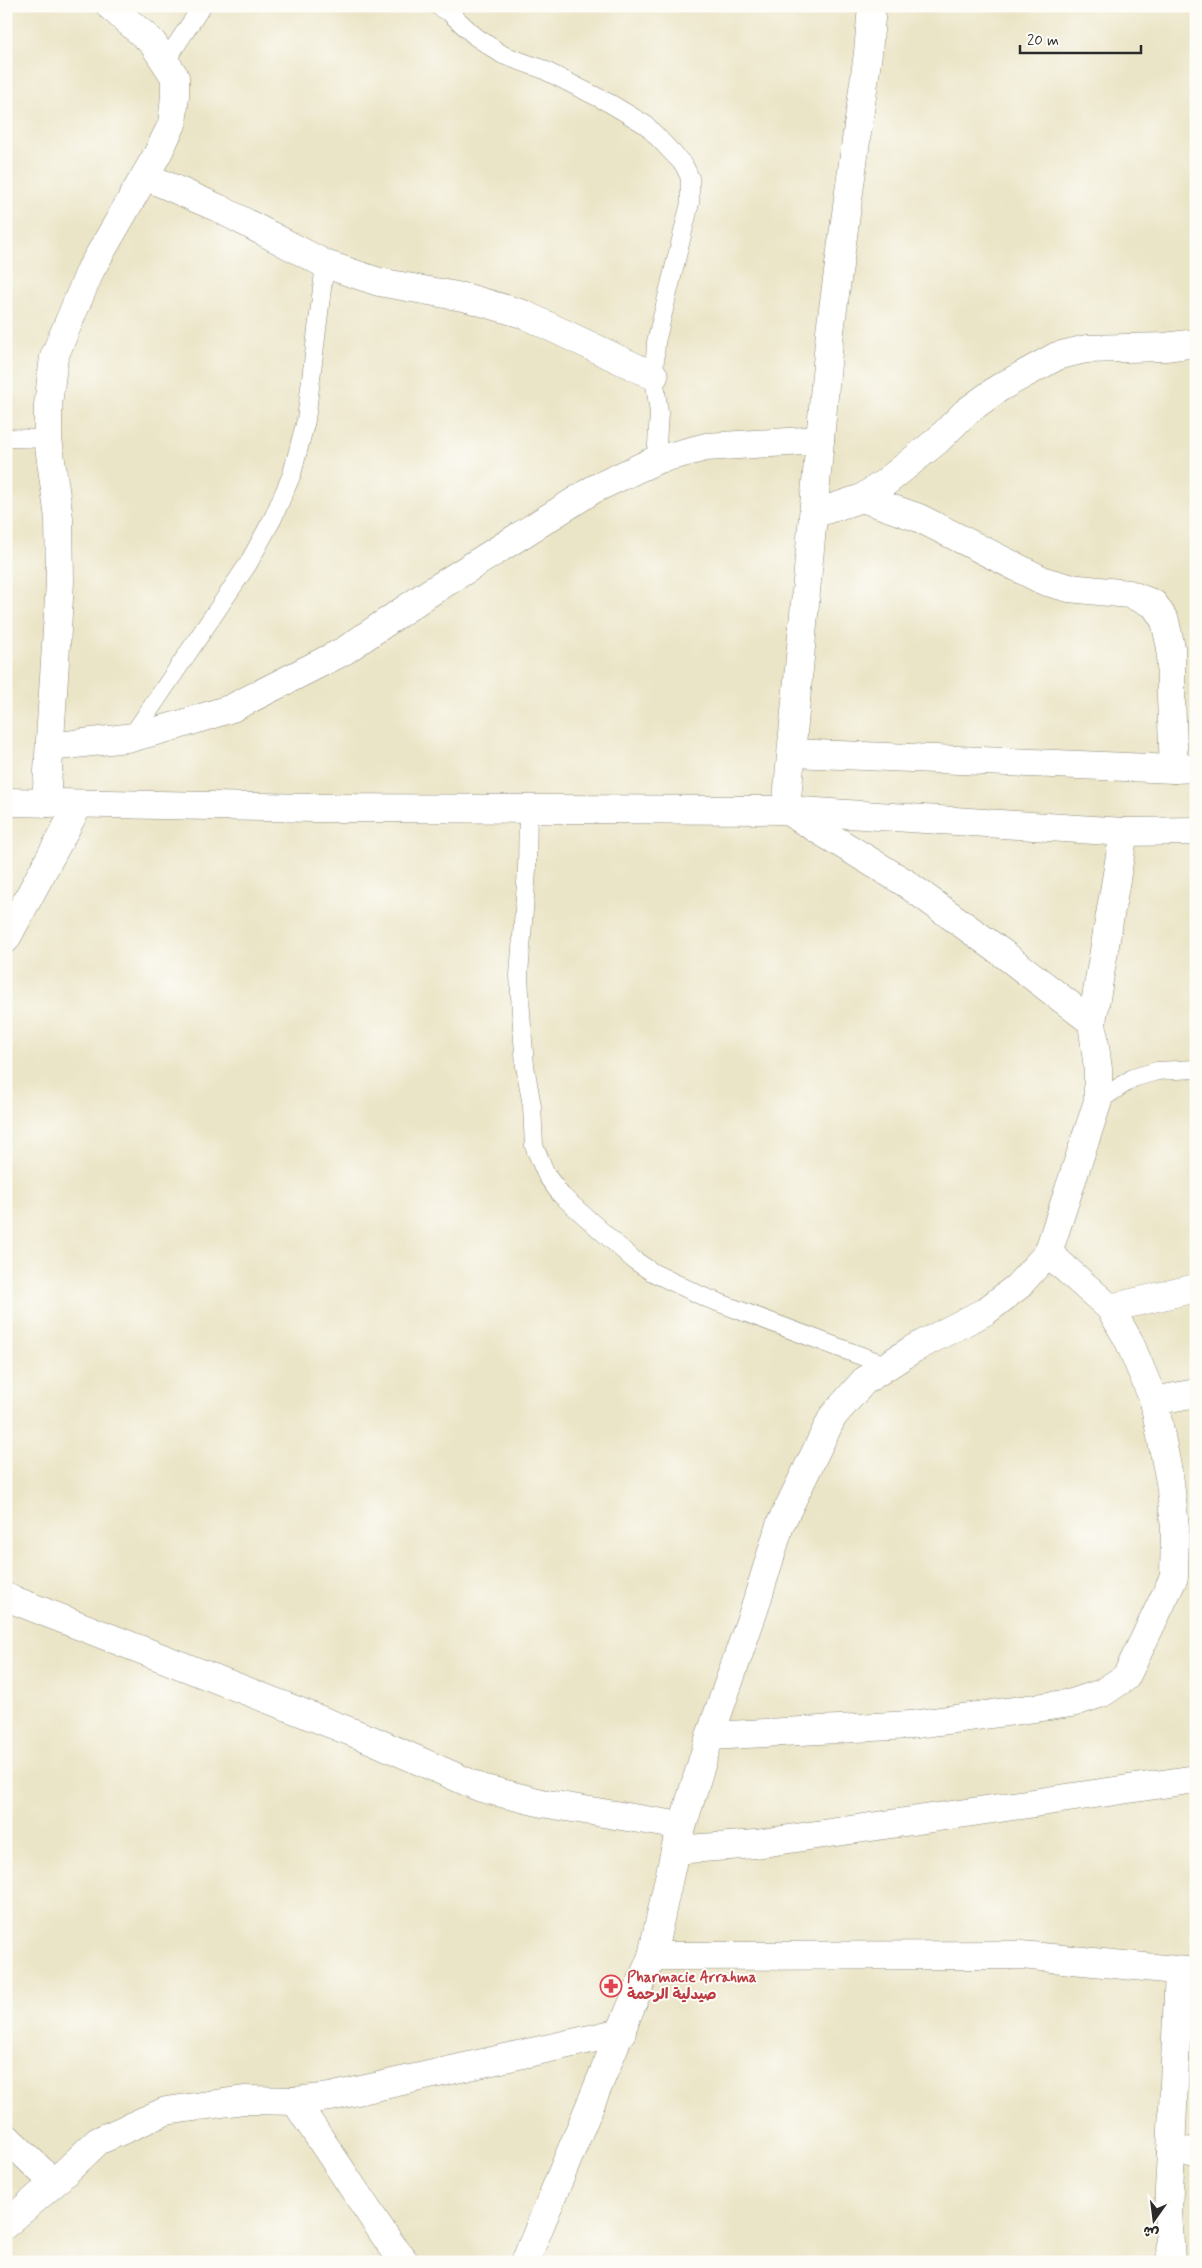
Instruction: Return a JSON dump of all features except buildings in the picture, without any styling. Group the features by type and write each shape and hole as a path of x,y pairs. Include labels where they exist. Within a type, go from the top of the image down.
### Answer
{"street":[{"path":"46,804 60,582 59,518 48,439 48,405 54,357 91,269 145,176 172,124 174,77 152,42 110,6"},
{"path":"786,810 830,331 868,54 872,6"},
{"path":"145,176 218,208 325,264 379,282 468,298 523,314 654,376"},
{"path":"814,514 862,498 886,482 938,440 966,412 999,388 1057,356 1086,349 1165,347 1196,343"},
{"path":"50,747 134,737 232,708 344,650 426,595 594,489 656,460 706,447 820,440"},
{"path":"792,753 1185,768 1170,697 1171,648 1165,620 1154,604 1129,594 1069,588 1044,581 919,518 862,498"},
{"path":"6,802 325,808 786,810 1124,832 1196,831"},
{"path":"6,939 80,804"},
{"path":"786,810 904,882 1001,952 1092,1022"},
{"path":"525,2262 652,1956 678,1838 710,1736 754,1610 780,1525 833,1416 864,1381 913,1349 986,1311 1017,1287 1048,1253 1098,1101 1098,1069 1092,1022 1124,832"},
{"path":"710,1736 910,1725 1072,1703 1102,1694 1126,1677 1185,1574 1175,1527 1170,1482 1154,1401 1128,1341 1110,1308 1048,1253"},
{"path":"1110,1308 1196,1288"},
{"path":"1154,1401 1196,1393"},
{"path":"6,1597 372,1740 482,1788 678,1838 756,1844 1196,1778"},
{"path":"652,1956 1021,1955 1188,1972 1183,2151 1168,2210 1171,2262"},
{"path":"6,2224 54,2183 98,2141 166,2110 244,2100 295,2101 330,2097 622,2032"},
{"path":"295,2101 389,2242 405,2262"},
{"path":"6,2137 54,2183"}],"lane":[{"path":"165,62 202,6"},
{"path":"438,6 449,12 476,36 503,55 542,69 611,104 646,125 684,165 690,178 690,203 656,342 654,376 659,413 656,460"},
{"path":"134,737 138,727 248,564 273,518 292,474 306,420 325,264"},
{"path":"6,438 48,439"},
{"path":"528,809 526,886 519,976 520,1013 525,1066 532,1106 534,1146 547,1176 567,1200 634,1260 652,1272 704,1297 888,1366"},
{"path":"1098,1101 1133,1078 1157,1071 1196,1069"}],"place":[{"name":"Pharmacie Arrahma صيدلية الرحمة","path":"611,1986"}]}
